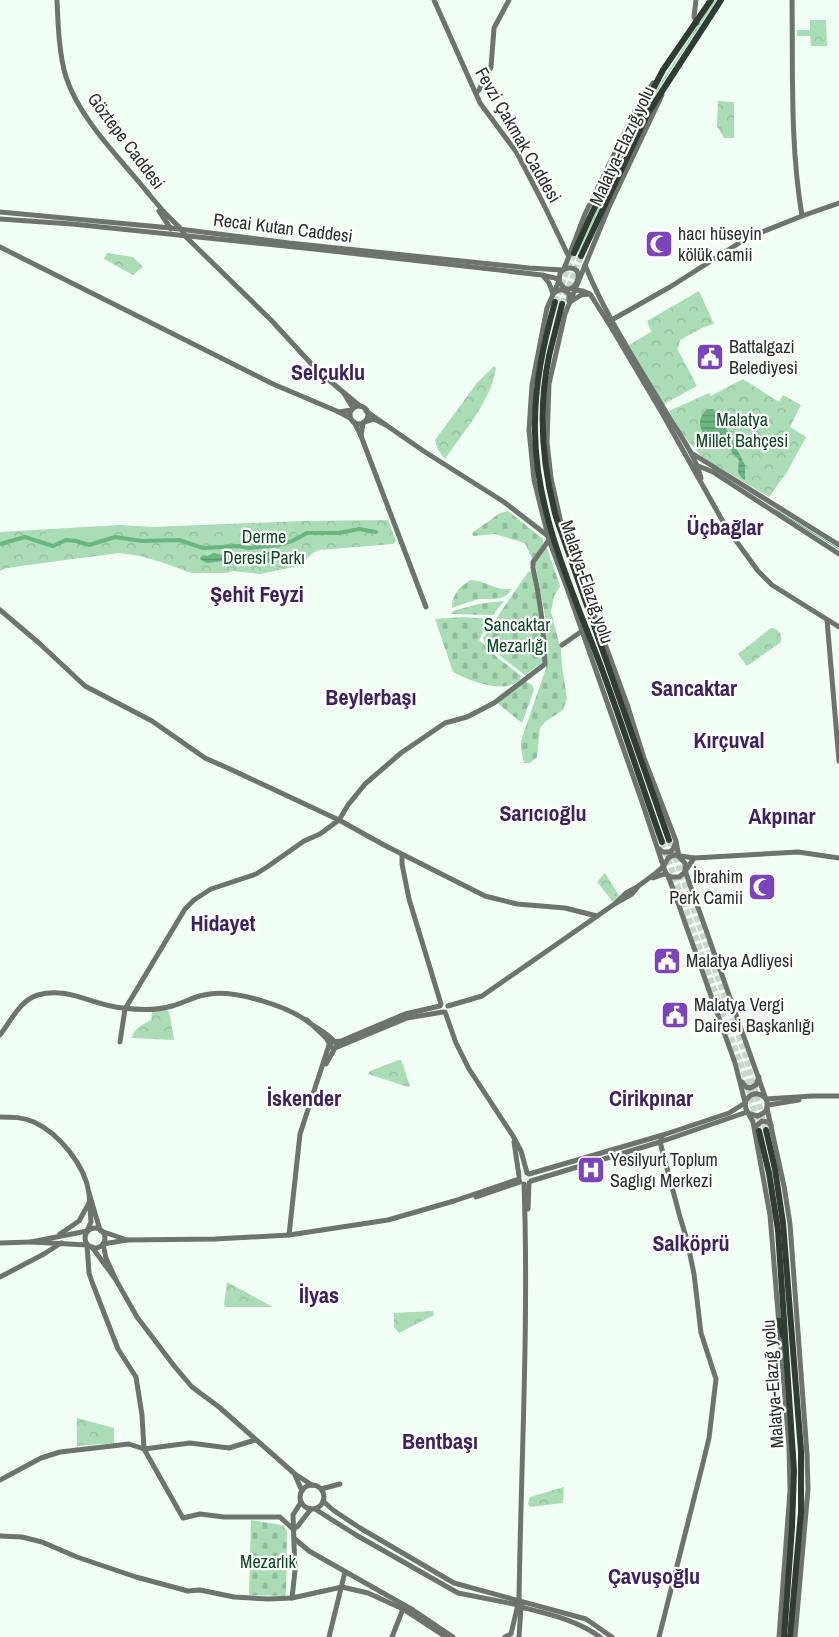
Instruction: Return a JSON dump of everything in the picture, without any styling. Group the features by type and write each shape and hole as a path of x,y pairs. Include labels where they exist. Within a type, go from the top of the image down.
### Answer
{"highway":[{"path":"575,255 590,217 663,70 711,0"},
{"name":"Malatya-Elazığ yolu","path":"670,79 721,0"},
{"path":"575,255 645,120 670,79"},
{"name":"Malatya-Elazığ yolu","path":"558,300 540,363 536,399 534,434 540,488 554,539 583,628 666,842"},
{"name":"Malatya-Elazığ yolu","path":"558,300 554,337 545,382 542,422 545,464 556,517 666,842"},
{"path":"763,1129 775,1169 783,1224 801,1451 802,1486 790,1637"},
{"name":"Malatya-Elazığ yolu","path":"763,1129 778,1230 794,1471 785,1621 790,1637"},
{"path":"779,1322 787,1352"}],"main road":[{"path":"52,0 58,15"},
{"name":"Göztepe Caddesi","path":"57,0 63,65 70,87 101,137 147,192 176,235"},
{"name":"Fevzi Çakmak Caddesi","path":"434,0 476,93 490,118 516,153 575,255"},
{"path":"476,93 491,67 494,28 509,0"},
{"path":"696,0 694,17 697,23"},
{"path":"792,0 794,147 797,186 802,216"},
{"name":"Malatya-Elazığ yolu","path":"666,842 586,643 583,628 549,538 534,480 529,430 532,385 547,308 575,290 611,202 670,79"},
{"path":"120,1042 126,1008 185,909 194,900 211,889 256,874 304,840 320,834 339,820 365,784 402,753 448,722 467,717 494,703 545,664 541,602 532,568 533,562 549,538 504,502 425,452 342,392 317,370 266,314 185,236 182,230 147,192"},
{"path":"610,321 747,238 802,216 839,204"},
{"name":"Recai Kutan Caddesi","path":"0,212 171,228 297,244 563,270"},
{"name":"Recai Kutan Caddesi","path":"0,219 72,224 176,235 543,276 559,280"},
{"path":"0,247 264,380 339,412 358,424 374,419 386,425"},
{"path":"558,300 559,280 563,270 575,255"},
{"path":"585,265 594,289 610,321 726,528 758,571 772,585 839,627"},
{"path":"559,280 562,286 567,288 574,287 578,282 579,276 576,271 571,268 563,270"},
{"path":"543,276 550,283 558,300"},
{"path":"575,290 590,294 610,321 692,454 704,486"},
{"path":"558,300 590,294"},
{"name":"Malatya-Elazığ yolu","path":"558,300 565,314 552,368 547,403 547,442 556,502 627,704 644,758 666,842"},
{"path":"342,392 352,409 352,420 361,436 426,607"},
{"path":"339,412 360,406"},
{"path":"361,436 363,422 367,416 366,411"},
{"path":"685,455 692,454 839,545"},
{"path":"691,464 713,472 839,554"},
{"path":"0,610 39,643 84,686 152,722 205,758 339,820 402,855 485,896 517,904 565,908 596,916"},
{"path":"827,620 839,761"},
{"path":"562,645 583,628"},
{"path":"666,842 686,863 685,870 689,882 766,1099 767,1107 763,1129 789,1446 790,1491 779,1637"},
{"path":"666,842 665,871 673,888 735,1063 748,1113 763,1129 788,1204 808,1454 806,1509 790,1637"},
{"path":"321,1073 335,1045 407,1018 446,1010 482,996 616,903 626,893 650,878 664,866 668,858 674,856 694,858 798,852 839,858"},
{"path":"402,855 409,899 440,1005"},
{"path":"650,878 664,874 679,877 694,858"},
{"path":"673,888 678,880 685,879 689,882"},
{"path":"0,1035 22,1005 40,994 69,993 102,1006 153,1010 171,1006 204,994 225,993 273,1004 307,1020 335,1045"},
{"path":"329,1045 332,1048 405,1014 446,1003 446,1010 456,1043 469,1069 521,1151 528,1173 524,1181"},
{"path":"289,1235 300,1134 329,1045 326,1038 307,1020"},
{"path":"740,1080 746,1087 750,1088 756,1085 759,1076"},
{"path":"519,1637 526,1326 524,1172 528,1173 663,1135 729,1113 745,1102 749,1096 756,1094 766,1099 804,1096 839,1098"},
{"path":"0,1243 61,1242 98,1248 103,1244 127,1240 215,1239 289,1235 388,1220 660,1142 748,1113 758,1116 765,1112 767,1107 790,1100 839,1098"},
{"path":"0,1117 34,1122 50,1132 64,1145 79,1164 104,1236 103,1244 106,1258 116,1280 137,1316 192,1387 219,1407 295,1474 320,1489 324,1496 323,1501 294,1528"},
{"path":"659,1637 703,1463 716,1379 701,1334 688,1240 660,1142 663,1135"},
{"path":"513,1136 524,1181"},
{"path":"90,1193 91,1222 85,1237 89,1246 116,1280"},
{"path":"57,1236 79,1221 89,1202"},
{"path":"31,1242 95,1228 127,1240"},
{"path":"0,1277 44,1254 61,1242"},
{"path":"89,1246 88,1273 118,1349 136,1377 142,1415 144,1449 183,1518 200,1514 224,1517 280,1517 293,1515"},
{"path":"791,1322 795,1328 797,1350 800,1354"},
{"path":"0,1480 41,1458 60,1452 129,1444 144,1449 190,1443 229,1448 255,1440"},
{"path":"292,1598 295,1571 293,1515 300,1502 302,1491 295,1474"},
{"path":"320,1489 340,1484"},
{"path":"302,1491 312,1485"},
{"path":"323,1501 360,1528 454,1583 579,1624 600,1637"},
{"path":"300,1502 458,1593 566,1613 586,1619 612,1637"},
{"path":"799,1533 806,1509"},
{"path":"785,1543 793,1511"},
{"path":"280,1517 294,1528"},
{"path":"0,1536 22,1537 42,1542 136,1577 188,1591 200,1590 234,1597 292,1598 342,1587 368,1593 403,1609 446,1637"},
{"path":"295,1539 309,1550 413,1610 453,1637"},
{"path":"329,1637 345,1572"},
{"path":"506,1637 511,1634 521,1604"},
{"path":"392,1637 403,1609"},
{"path":"780,1630 785,1621"}],"green space":[{"path":"714,0 717,0 647,109 579,252 576,251 645,107"},
{"path":"810,20 826,20 827,46 811,46 810,36 797,36 797,30 810,30"},
{"path":"718,101 734,102 734,138 724,138 717,126"},
{"path":"107,253 133,257 143,267 133,275 104,259"},
{"path":"699,291 714,324 704,327 680,340 678,350 697,386 664,404 629,345 651,332 647,321"},
{"path":"494,366 496,368 493,380 483,404 445,459 438,450 435,440 477,383"},
{"name":"Malatya Millet Bahçesi","path":"743,379 779,402 783,395 801,405 790,427 806,437 787,472 769,497 702,457 683,435 669,411 709,393 711,396"},
{"path":"508,511 543,539 543,544 532,559 525,543 495,534 473,536 472,533 500,513"},
{"name":"Derme Deresi Parkı","path":"388,520 396,541 393,544 319,550 299,566 260,574 233,571 227,573 191,573 140,556 119,553 20,566 0,571 0,532 120,525 153,527 302,521"},
{"path":"99,529 100,535 95,541 71,537 53,541 46,539 48,531"},
{"name":"Sancaktar Mezarlığı","path":"546,548 560,586 554,596 551,612 561,650 567,698 563,710 545,722 540,728 537,757 530,763 524,763 521,741 546,668 546,621 535,563"},
{"name":"Sancaktar Mezarlığı","path":"531,571 539,601 543,662 525,675 486,645 483,638 528,572"},
{"name":"Sancaktar Mezarlığı","path":"471,580 501,589 511,589 505,596 500,598 475,600 452,608 453,599 457,592"},
{"name":"Sancaktar Mezarlığı","path":"504,601 493,615 451,614 453,611 478,604"},
{"name":"Sancaktar Mezarlığı","path":"463,617 490,619 479,640 520,675 521,678 507,686 498,686 478,683 453,672 435,619"},
{"path":"771,628 779,632 781,642 747,666 738,654"},
{"name":"Sancaktar Mezarlığı","path":"525,681 532,685 534,690 522,723 497,703"},
{"path":"605,873 620,897 613,902 597,882"},
{"path":"167,1010 174,1040 132,1038 136,1029 151,1020 152,1012"},
{"path":"401,1060 410,1086 408,1087 368,1074 370,1071"},
{"path":"227,1282 273,1307 225,1307"},
{"path":"433,1311 434,1315 399,1333 394,1327 394,1313"},
{"path":"77,1418 114,1428 114,1443 77,1446"},
{"path":"564,1487 563,1503 530,1507 528,1504 530,1497"},
{"name":"Mezarlık","path":"251,1520 282,1525 287,1530 285,1596 249,1595"}],"shaded area":[{"path":"712,409 721,418 745,465 745,480 739,474 739,460 732,453 728,436 724,434 715,440 710,439 701,428 700,423 703,414 706,410"},
{"path":"262,552 274,552 277,558 269,563 260,560 246,565 233,565 224,561 207,563 200,558 203,555 207,556 214,553 250,556"}],"waterway":[{"path":"776,510 839,549"},
{"path":"0,544 25,537 53,546 66,540 89,545 115,537 142,541 179,540 203,548 239,546 249,548 279,545 307,533 339,533 359,529 376,532"}],"tunnel":[{"path":"555,302 574,253"},
{"path":"562,304 581,256"},
{"path":"669,840 745,1054 766,1130"},
{"path":"662,842 746,1079 759,1130"}],"place":[{"name":"hacı hüseyin kölük camii","path":"659,244"},
{"name":"Battalgazi Belediyesi","path":"710,357"},
{"name":"İbrahim Perk Camii","path":"762,887"},
{"name":"Malatya Adliyesi","path":"667,961"},
{"name":"Malatya Vergi Dairesi Başkanlığı","path":"675,1015"},
{"name":"Yesilyurt Toplum Saglıgı Merkezi","path":"591,1170"}],"district":[{"name":"Selçuklu","path":"328,372"},
{"name":"Üçbağlar","path":"725,527"},
{"name":"Şehit Feyzi","path":"257,594"},
{"name":"Sancaktar","path":"694,688"},
{"name":"Beylerbaşı","path":"371,697"},
{"name":"Kırçuval","path":"729,740"},
{"name":"Sarıcıoğlu","path":"543,813"},
{"name":"Akpınar","path":"782,816"},
{"name":"Hidayet","path":"223,923"},
{"name":"İskender","path":"304,1098"},
{"name":"Cirikpınar","path":"651,1098"},
{"name":"Salköprü","path":"691,1243"},
{"name":"İlyas","path":"319,1295"},
{"name":"Bentbaşı","path":"440,1441"},
{"name":"Çavuşoğlu","path":"654,1576"}]}
